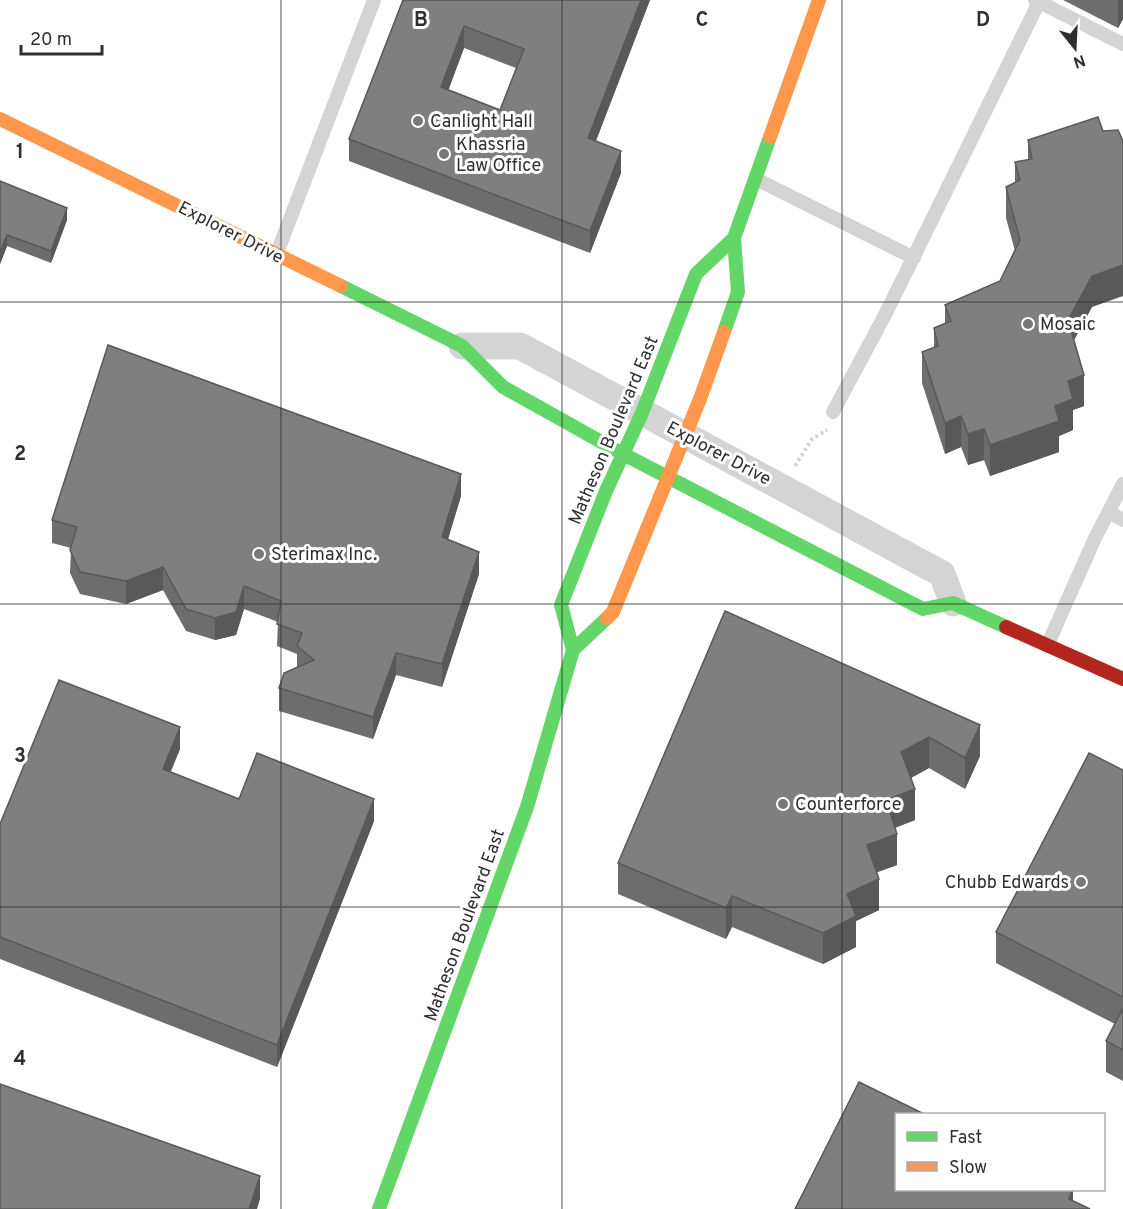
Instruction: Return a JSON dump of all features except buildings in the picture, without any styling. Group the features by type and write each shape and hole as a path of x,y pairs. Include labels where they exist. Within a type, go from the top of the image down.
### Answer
{"street":[{"name":"Matheson Boulevard East","path":"379,1209 527,807 573,650 613,612 667,475 700,399 738,292 734,238 819,0"},
{"name":"Explorer Drive","path":"0,119 462,346 503,387 623,454 923,609 953,603 942,574 520,346 462,346"},
{"name":"Matheson Boulevard East","path":"573,650 561,605 642,413 696,274 734,238"},
{"path":"953,603 1123,679"}],"lane":[{"path":"276,255 374,0"},
{"path":"833,412 914,258 1037,1 1123,44"},
{"path":"756,179 914,258"},
{"path":"1047,646 1123,484"},
{"path":"1109,512 1123,520"}],"path":[{"path":"783,487 812,439 834,426 833,412"}],"traffic: fast":[{"path":"573,650 561,605 606,491 642,413 696,274 734,238 770,137"},
{"path":"724,332 738,292 734,238"},
{"path":"341,286 462,346 503,387 623,454 923,609 953,603 1006,627"},
{"path":"379,1209 527,807 573,650 607,618"}],"traffic: slow":[{"path":"770,137 819,0"},
{"path":"0,119 341,286"},
{"path":"607,618 613,612 700,399 724,332"}],"traffic: jam":[{"path":"1006,627 1123,679"}],"place":[{"name":"Canlight Hall","path":"418,121"},
{"name":"Khassria Law Office","path":"444,154"},
{"name":"Mosaic","path":"1028,324"},
{"name":"Sterimax Inc.","path":"259,554"},
{"name":"Counterforce","path":"783,804"},
{"name":"Chubb Edwards","path":"1081,882"}]}
